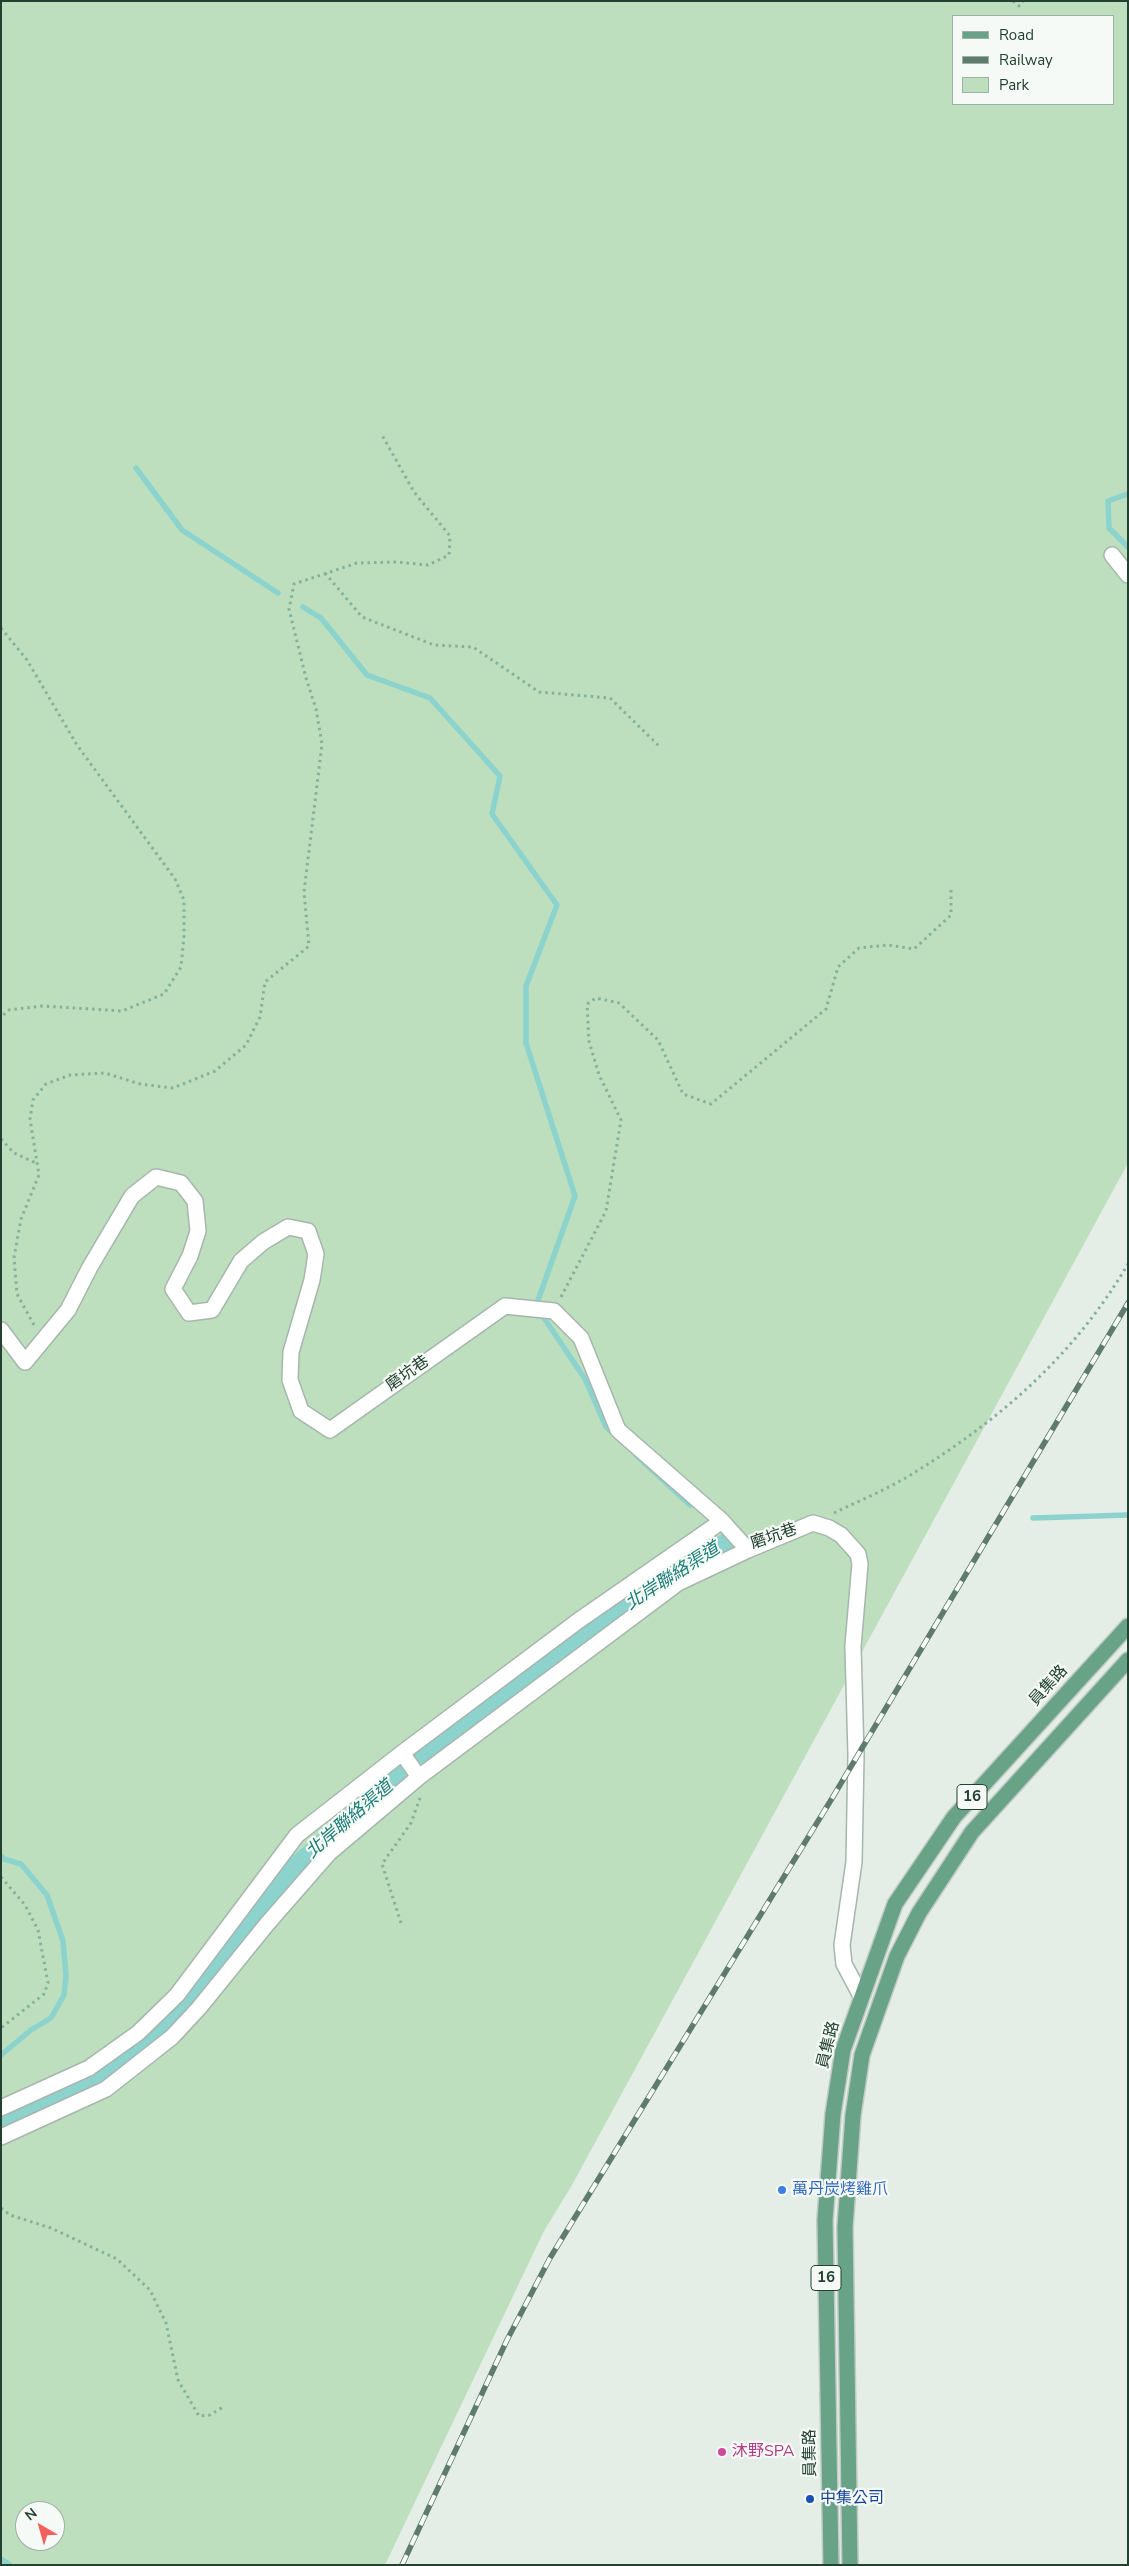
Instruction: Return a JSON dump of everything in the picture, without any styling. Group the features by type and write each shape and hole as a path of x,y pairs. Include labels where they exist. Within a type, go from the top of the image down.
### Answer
{"main road":[{"name":"員集路","path":"831,2565 825,2220 833,2114 843,2050 895,1904 954,1816 1128,1626"},
{"name":"16","path":"850,2565 845,2227 853,2115 862,2055 897,1956 919,1913 972,1832 1128,1660"}],"lane":[{"path":"1112,555 1128,575"},
{"name":"磨坑巷","path":"42,1341 68,1310 90,1267 132,1196 156,1177 181,1183 195,1201 198,1231 190,1256 172,1288 189,1313 212,1310 241,1260 263,1242 288,1227 308,1230 316,1254 312,1280 290,1352 290,1380 301,1411 330,1430 506,1306 553,1311 582,1338 618,1430 722,1520 748,1550 813,1523 829,1528 841,1535 858,1554 860,1564 852,1646 856,1755 854,1862 842,1945 844,1964 861,1996"},
{"path":"1,1330 26,1362 42,1341"},
{"path":"5,2106 89,2068 138,2033 177,1995 297,1835 402,1753 578,1621 722,1520"},
{"path":"1,2137 106,2089 172,2037 199,2008 267,1924 330,1854 419,1777 678,1583 748,1550"},
{"path":"402,1753 419,1777"}],"path":[{"path":"1012,1 1019,6 1023,1"},
{"path":"42,1341 17,1294 14,1258 22,1219 39,1175 30,1119 33,1100 46,1084 70,1074 105,1073 140,1084 173,1088 215,1072 246,1045 260,1017 265,982 310,946 304,892 322,744 316,709 306,678 289,609 294,584 357,563 396,562 428,565 449,555 450,536 414,492 382,435"},
{"path":"325,574 362,617 434,645 473,647 539,692 610,698 659,746"},
{"path":"1,628 27,660 77,745 175,879 184,900 181,967 164,994 122,1011 43,1006 9,1010 1,1017"},
{"path":"553,1311 606,1211 621,1120 599,1074 589,1041 587,1004 596,998 619,1003 658,1040 683,1094 711,1104 826,1009 838,967 859,948 888,945 914,949 951,915 951,889"},
{"path":"1,1139 14,1153 37,1163"},
{"path":"813,1523 908,1476 990,1422 1036,1383 1080,1336 1128,1264"},
{"path":"401,1923 382,1864 411,1823 420,1800 419,1777"},
{"path":"1,1877 25,1905 38,1930 48,1982 44,1994 1,2028"},
{"path":"1,2208 10,2214 51,2228 117,2259 150,2290 166,2323 178,2380 199,2416 210,2415 223,2407"}],"green space":[{"path":"1,1 1128,1 1128,1163 572,2185 544,2231 385,2565 1,2565"}],"waterway":[{"path":"136,468 182,530 278,593"},
{"path":"1128,494 1108,501 1109,528 1128,547"},
{"path":"303,607 321,618 367,675 430,698 500,776 492,814 557,905 526,986 526,1043 575,1196 536,1306 585,1379 606,1427 615,1435"},
{"path":"636,1455 690,1505"},
{"path":"1033,1518 1128,1515"},
{"name":"北岸聯絡渠道","path":"1,2122 98,2080 169,2026 287,1874 426,1755 648,1590 728,1542"},
{"path":"1,1856 4,1859 21,1864 47,1895 63,1941 66,1976 64,1995 51,2018 31,2030 1,2055"},
{"path":"1,2559 10,2565"}],"railway":[{"path":"402,2565 507,2340 550,2258 831,1800 1128,1303"}],"place":[{"name":"萬丹炭烤雞爪","path":"782,2190"},
{"name":"沐野SPA","path":"722,2452"},
{"name":"中集公司","path":"810,2499"}]}
